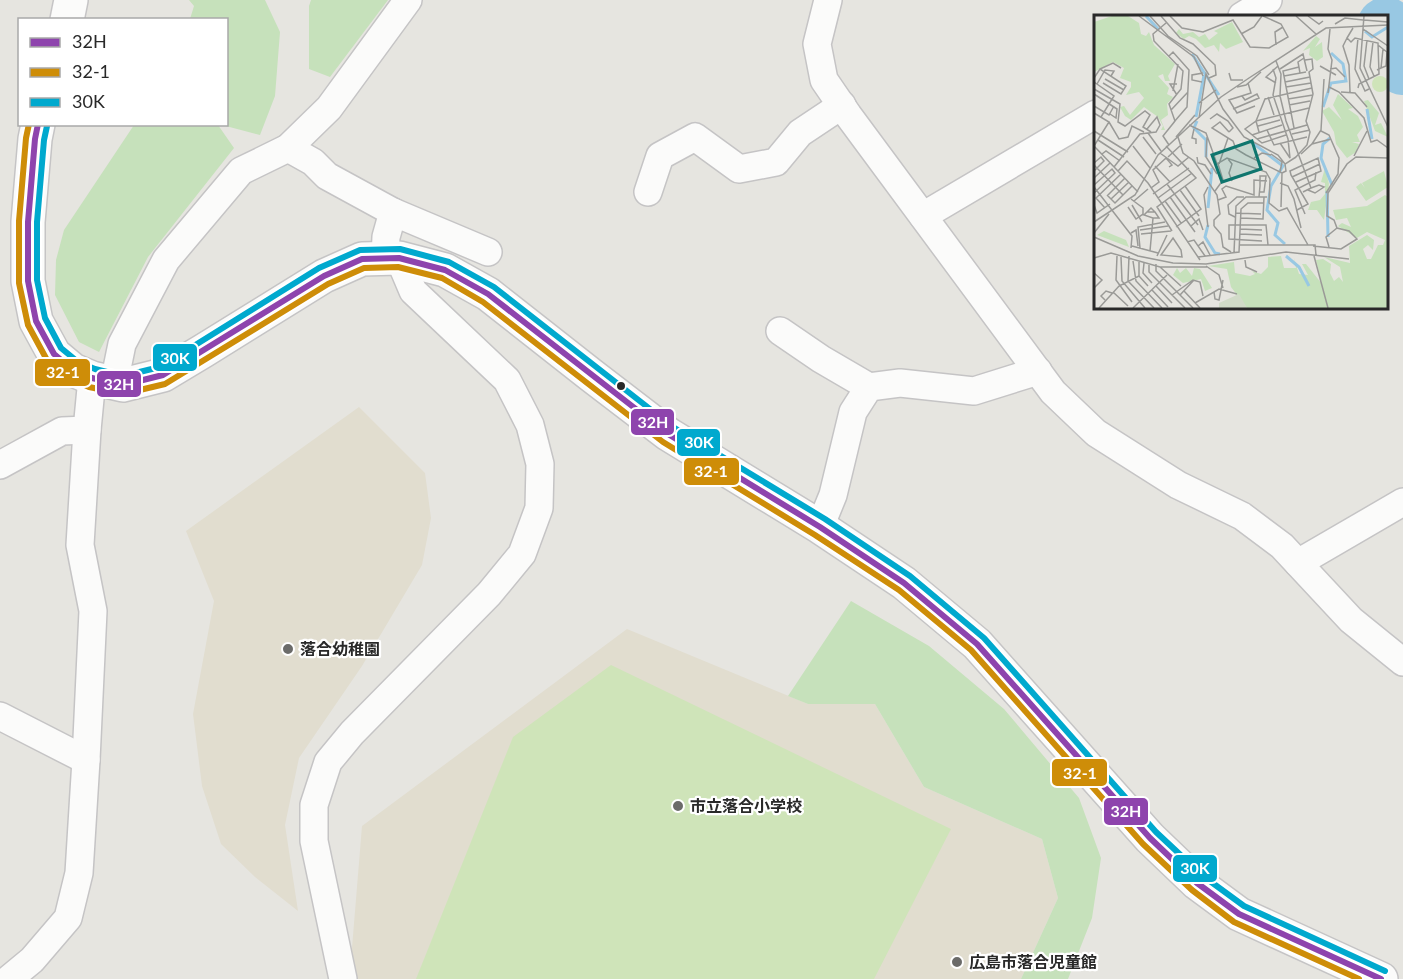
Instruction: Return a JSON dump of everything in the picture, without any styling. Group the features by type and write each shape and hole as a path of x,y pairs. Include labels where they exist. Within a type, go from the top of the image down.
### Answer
{"street":[{"path":"67,18 71,0"},
{"path":"9,979 32,960 68,918 79,873 87,760 93,611 80,545 87,430 103,381 166,260 241,171 288,148 329,108 408,0"},
{"path":"828,0 817,44 824,80 1053,392 1096,433 1178,485 1242,516 1282,546 1351,620 1403,662"},
{"path":"1244,15 1268,0"},
{"path":"648,192 660,156 695,137 739,169 776,162 800,133 842,105"},
{"path":"923,216 1094,115"},
{"path":"38,126 28,222 28,281 36,321 54,354 73,370 103,381 123,385 162,375 324,276 363,259 392,258 445,270 488,294 668,434 820,527 904,583 977,644 1150,838 1197,883 1239,914 1381,979"},
{"path":"288,148 313,162 327,177 393,212 488,252"},
{"path":"343,979 314,841 314,805 328,762 352,733 489,594 522,554 539,508 540,464 530,425 507,380 413,291 392,258 386,237 393,212"},
{"path":"780,332 869,387 900,383 974,391 1038,371"},
{"path":"820,527 833,495 853,412 869,387"},
{"path":"0,465 62,430 87,430"},
{"path":"1298,563 1403,502"},
{"path":"0,716 87,760"}],"shaded area":[{"name":"落合幼稚園","path":"359,407 425,473 431,518 422,565 362,666 299,758 285,825 298,911 255,877 221,844 202,786 193,714 214,601 186,531"},
{"name":"市立落合小学校","path":"627,629 808,704 875,704 924,787 1042,839 1058,898 1021,979 356,979 351,960 362,826"}],"green space":[{"path":"189,0 265,0 280,32 275,96 260,135 226,126 228,126 228,18 190,18 194,6"},
{"path":"311,0 388,0 330,77 309,69 309,6"},
{"path":"133,126 219,126 234,148 148,257 99,352 79,342 55,295 56,260 64,230"},
{"path":"851,601 929,646 1004,709 1079,798 1101,858 1092,918 1068,979 1021,979 1058,898 1042,839 924,787 875,704 808,704 788,696"},
{"name":"市立落合小学校","path":"611,665 951,829 874,979 416,979 513,737"}],"waterway":[{"path":"1388,30 1403,66"}],"transit line":[{"name":"32-1","path":"29,126 19,221 19,283 28,325 47,360 68,377 89,387 123,394 165,384 328,284 364,268 398,267 442,278 483,302 663,442 815,535 899,590 971,650 1143,844 1192,890 1234,922 1359,979"},
{"name":"32H","path":"38,126 28,222 28,281 36,321 54,354 73,370 92,378 123,385 163,375 324,276 362,259 399,258 445,270 488,294 668,434 820,527 904,583 977,644 1150,838 1197,883 1239,914 1381,979"},
{"name":"30K","path":"47,126 37,222 37,280 45,318 61,348 78,362 123,376 160,367 319,268 360,250 400,249 449,262 494,287 673,427 825,519 910,576 984,638 1156,832 1203,876 1244,906 1385,971"}],"place":[{"name":"落合幼稚園","path":"288,649"},
{"name":"市立落合小学校","path":"678,806"},
{"name":"広島市落合児童館","path":"957,962"}]}
